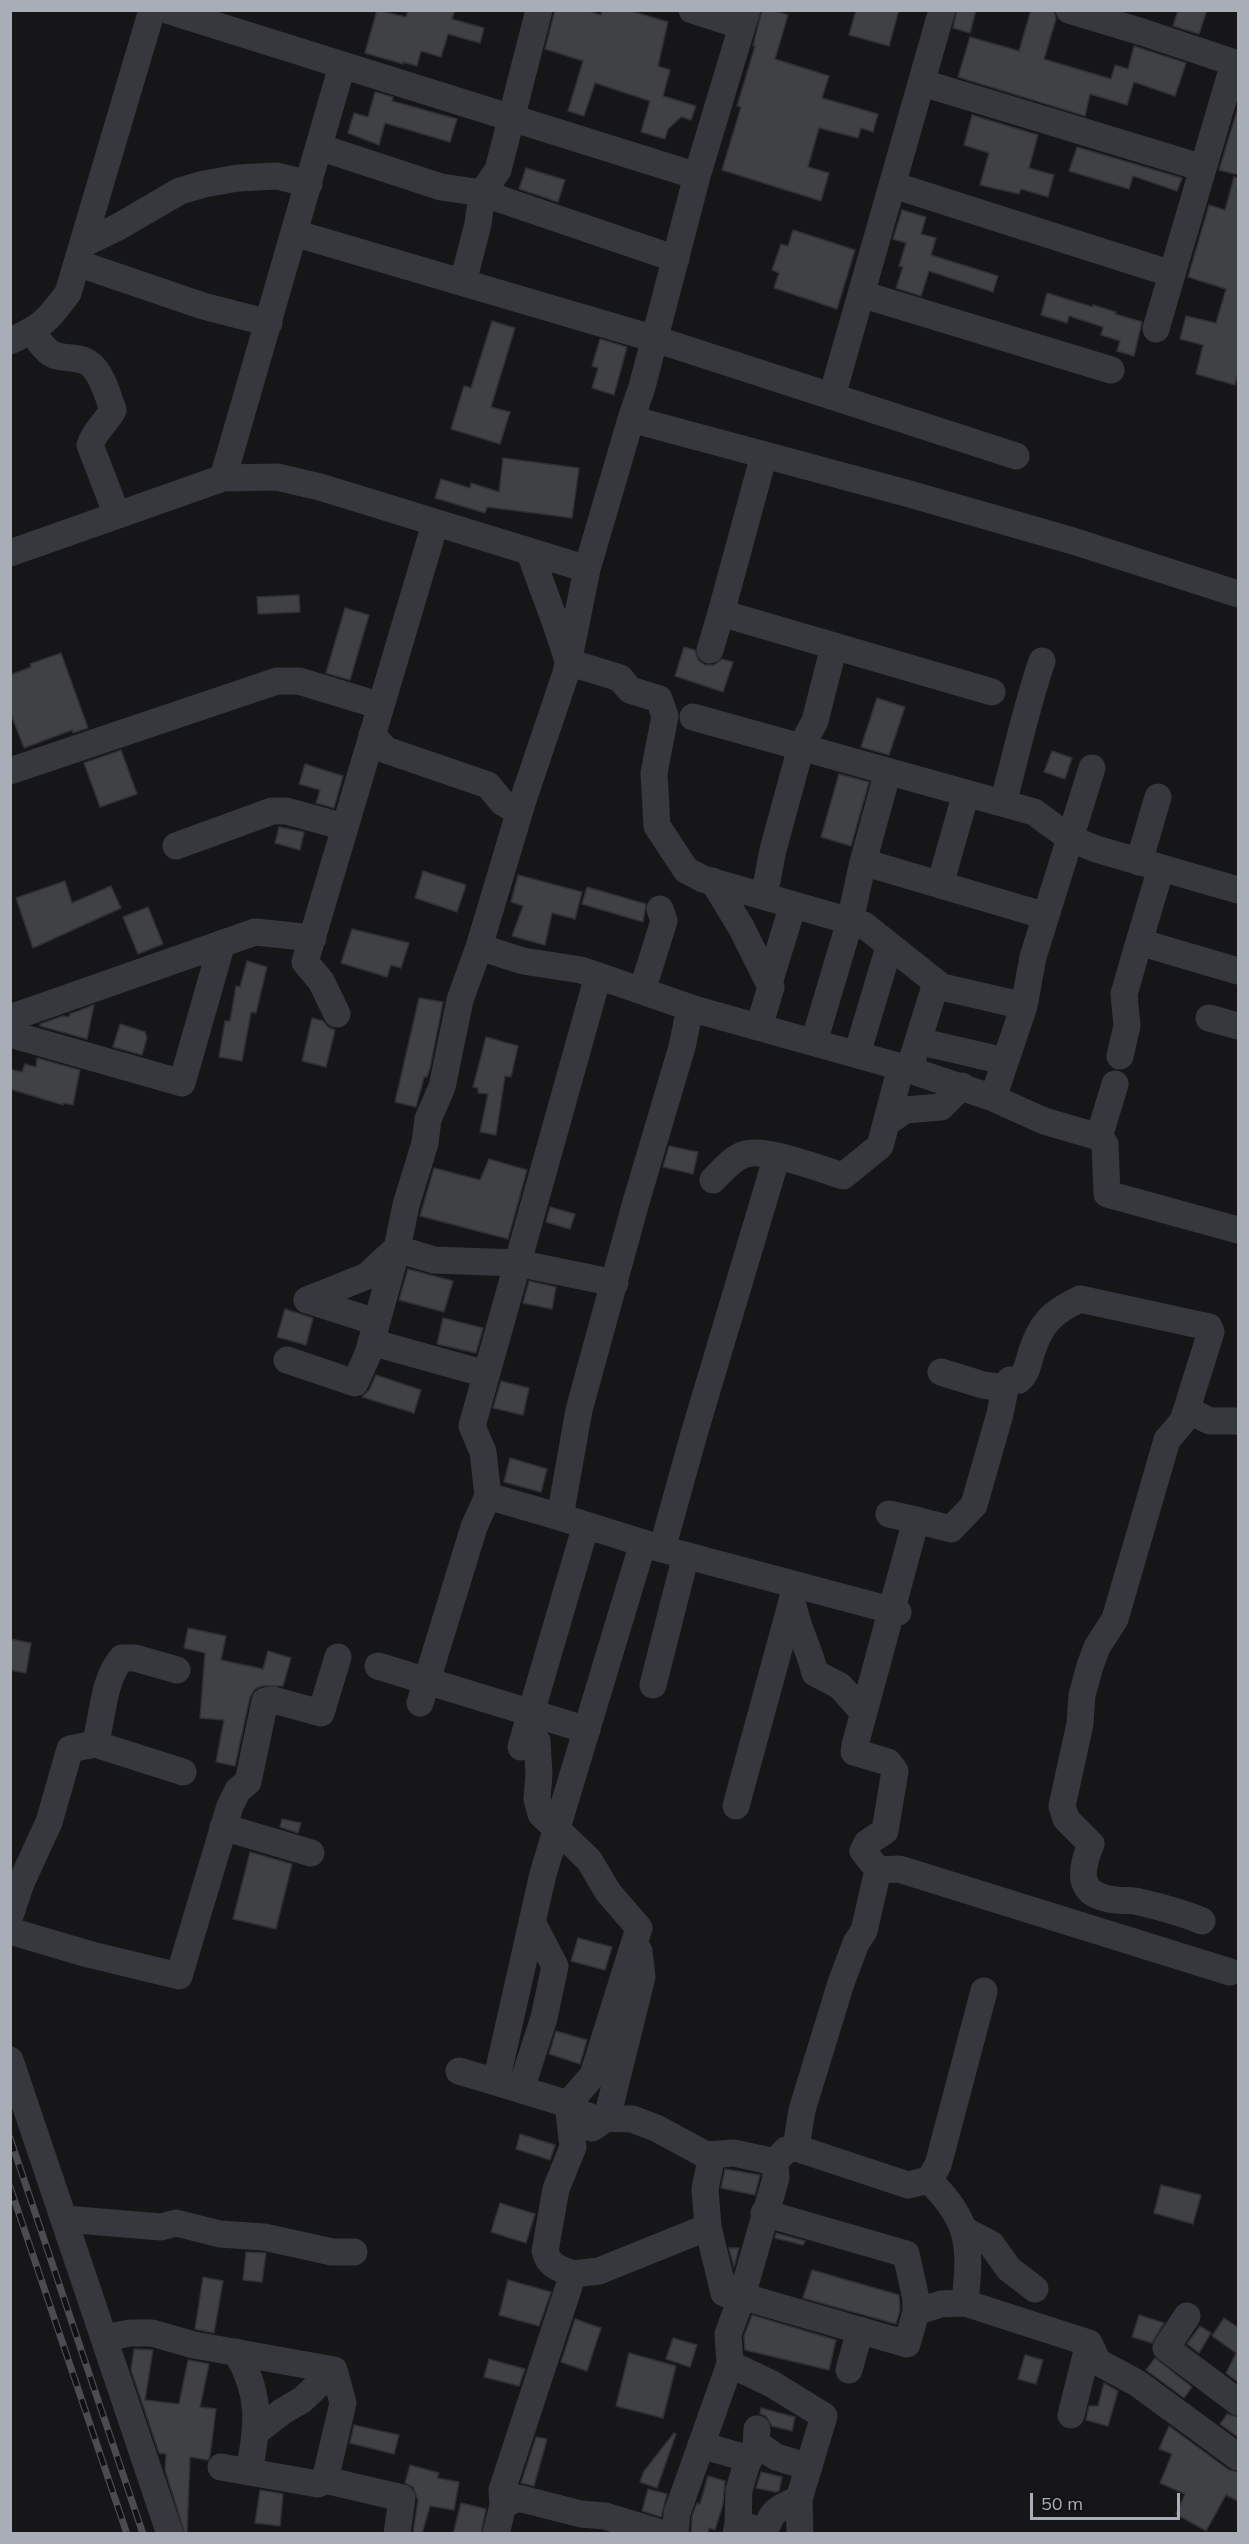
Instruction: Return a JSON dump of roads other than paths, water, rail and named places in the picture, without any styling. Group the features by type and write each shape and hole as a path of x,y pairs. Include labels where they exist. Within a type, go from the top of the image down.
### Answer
{"street":[{"path":"117,515 90,445 94,434 108,420 113,410 99,378 90,364 71,356 62,357 51,353 21,336 53,314 68,293 152,10"},
{"path":"167,10 697,176"},
{"path":"463,282 478,224 482,194 498,170 539,10"},
{"path":"286,1360 355,1383 374,1332 424,1143 428,1119 442,1087 460,1000 479,947 568,662 587,569 655,339 697,176 744,18 692,10"},
{"path":"832,396 942,10"},
{"path":"1069,10 1236,64 1156,329"},
{"path":"223,478 342,66"},
{"path":"923,82 1203,168"},
{"path":"319,147 441,187 482,194 676,260"},
{"path":"80,253 118,227 180,191 238,178 277,176 309,184"},
{"path":"893,185 1172,274"},
{"path":"294,233 655,339 1016,456"},
{"path":"80,253 203,306 269,323"},
{"path":"861,294 1111,370"},
{"path":"631,419 1063,538 1239,594"},
{"path":"710,650 764,454"},
{"path":"10,553 223,478 277,477 320,486 435,524 587,569"},
{"path":"337,1014 321,981 305,962 435,524"},
{"path":"530,552 568,662"},
{"path":"721,613 992,692"},
{"path":"764,896 773,850 801,747 815,722 834,646"},
{"path":"1003,803 1041,661"},
{"path":"568,662 620,678 630,690 659,699 665,716 654,774 657,826 686,870 713,881 864,925 942,987 1024,1006"},
{"path":"10,771 277,681 299,681 381,706"},
{"path":"693,717 1034,812 1071,839 1096,849 1239,891"},
{"path":"372,735 386,750 488,785 530,781"},
{"path":"993,1098 1024,1006 1046,915 1092,768"},
{"path":"814,1042 850,921 863,862 888,771"},
{"path":"488,785 502,802 519,813"},
{"path":"940,885 966,793"},
{"path":"1120,1056 1127,1026 1124,994 1139,942 1158,797"},
{"path":"176,846 272,811 286,811 345,827"},
{"path":"863,862 1046,915"},
{"path":"713,881 741,927 771,987 759,1027"},
{"path":"769,983 794,905"},
{"path":"642,991 664,921 660,909"},
{"path":"10,1018 255,932 313,938"},
{"path":"1139,942 1239,971"},
{"path":"10,1034 182,1083 222,943"},
{"path":"479,947 523,961 560,966 598,976 690,1008 905,1068 962,1086 1044,1121 1099,1137 1105,1144 1107,1194 1239,1230"},
{"path":"857,1054 890,947"},
{"path":"423,1692 474,1527 488,1496 483,1452 472,1425 598,976"},
{"path":"713,1180 730,1163 745,1154 762,1152 843,1176 880,1146 905,1068 918,1041 936,983"},
{"path":"560,1517 579,1410 682,1047 690,1008"},
{"path":"1209,1018 1239,1026"},
{"path":"918,1041 1004,1061"},
{"path":"1099,1137 1115,1084"},
{"path":"886,1123 905,1110 941,1107 962,1086"},
{"path":"496,2082 543,1874 587,1730 664,1549 694,1434 777,1156"},
{"path":"397,1249 434,1260 517,1263 615,1283"},
{"path":"397,1249 367,1276 307,1300 374,1332 486,1374"},
{"path":"889,1514 951,1529 974,1505 1000,1414 1005,1388 1010,1380 1019,1380 1026,1374 1038,1333 1052,1315 1080,1299 1209,1327 1211,1332 1184,1421 1167,1440 1115,1619 1097,1647 1090,1666 1082,1695 1080,1724 1062,1806 1066,1819 1091,1844 1082,1870 1083,1882 1093,1892 1102,1897 1132,1900 1202,1921"},
{"path":"941,1372 983,1385 1005,1388"},
{"path":"1187,1410 1210,1421 1239,1420"},
{"path":"488,1496 664,1549 793,1593 895,1611"},
{"path":"878,1870 863,1851 867,1843 885,1831 895,1771 888,1762 854,1752 863,1712 895,1611 916,1520"},
{"path":"526,1731 586,1525"},
{"path":"653,1685 664,1549"},
{"path":"793,1593 800,1631 811,1654 815,1673 840,1686 863,1712"},
{"path":"736,1806 793,1593"},
{"path":"95,1744 108,1686 116,1664 122,1658 135,1658 177,1670"},
{"path":"10,1931 88,1954 179,1976 223,1827 238,1790 248,1782 265,1701 273,1700 321,1713 338,1658"},
{"path":"378,1666 423,1692 526,1731 537,1741 539,1774 537,1799 541,1814 589,1860 608,1892 639,1928 592,2075 568,2104 573,2146"},
{"path":"526,1731 587,1730"},
{"path":"10,1916 21,1883 49,1822 70,1749 95,1744 183,1772"},
{"path":"223,1827 311,1853"},
{"path":"878,1870 899,1869 1230,1972"},
{"path":"675,2534 677,2513 730,2364 728,2334 741,2298 767,2204 802,2110 841,1983 856,1943 864,1931 878,1870"},
{"path":"521,2089 544,2018 555,1966 532,1922"},
{"path":"637,1935 642,1977 607,2118 595,2125 573,2146 556,2189 545,2251 553,2267 573,2274 599,2271 708,2227"},
{"path":"459,2072 568,2104 593,2118 632,2119 657,2128 706,2155 734,2153 786,2155 908,2185 929,2180 938,2165 984,1991"},
{"path":"10,2060 170,2534"},
{"path":"712,2155 705,2189 708,2227 724,2293 907,2344 916,2312 916,2299 906,2254 793,2222 767,2204"},
{"path":"929,2180 948,2199 969,2243 965,2302"},
{"path":"65,2219 162,2228 176,2223 220,2234 264,2237 332,2252 354,2252"},
{"path":"964,2230 991,2244 1009,2269 1035,2289"},
{"path":"496,2534 503,2505 502,2490 573,2274"},
{"path":"916,2312 941,2304 965,2302 1089,2343 1098,2362 1137,2383 1239,2457"},
{"path":"1187,2316 1167,2348 1239,2402"},
{"path":"849,2370 860,2330"},
{"path":"105,2338 152,2332 172,2340 334,2370"},
{"path":"1071,2415 1089,2343"},
{"path":"237,2352 248,2370 255,2394 257,2431 249,2472"},
{"path":"730,2364 772,2384 824,2416 800,2499 800,2534"},
{"path":"257,2431 302,2400 334,2370"},
{"path":"325,2480 343,2403 334,2370"},
{"path":"1189,2421 1216,2385"},
{"path":"700,2445 754,2444 776,2457 809,2467"},
{"path":"754,2444 739,2490 737,2529 765,2532 769,2517 777,2509 800,2499"},
{"path":"221,2467 318,2484 325,2480 402,2498 397,2534"},
{"path":"503,2505 518,2498 581,2514 605,2516 664,2534"}],"railway":[{"path":"10,2138 143,2534"},
{"path":"10,2187 127,2534"}]}
